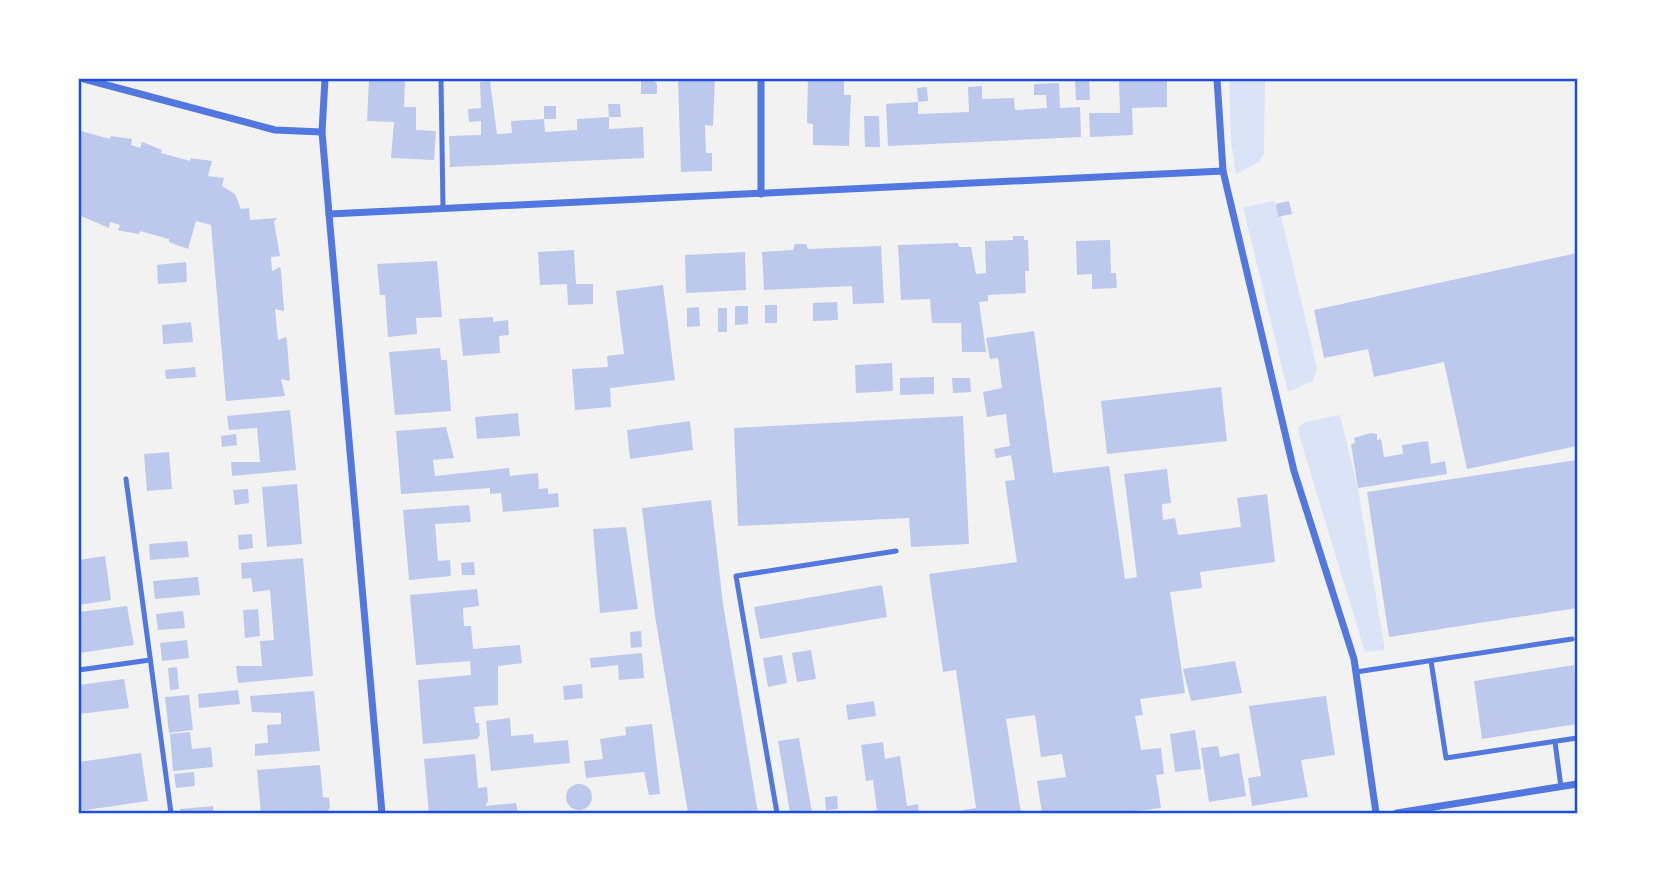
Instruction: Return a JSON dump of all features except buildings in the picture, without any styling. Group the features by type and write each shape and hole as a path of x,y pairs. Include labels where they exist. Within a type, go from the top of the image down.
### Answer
{"street":[{"path":"84,79 275,130 322,132"},
{"path":"325,79 322,132 382,813"},
{"path":"761,79 761,194"},
{"path":"1217,79 1223,172 1287,446 1356,672 1376,813"},
{"path":"329,214 1223,172"},
{"path":"1397,813 1577,784"}],"lane":[{"path":"441,79 443,208"},
{"path":"126,479 171,813"},
{"path":"778,813 736,576 896,551"},
{"path":"1356,672 1572,639"},
{"path":"79,670 150,660"},
{"path":"1431,661 1446,758 1577,738"},
{"path":"1555,742 1561,787"}],"shaded area":[{"path":"1229,79 1265,79 1264,153 1259,162 1236,174 1231,141"},
{"path":"1274,201 1282,220 1317,368 1313,381 1288,392 1243,207"},
{"path":"1340,415 1358,489 1385,650 1365,652 1299,435 1299,427 1305,422"}]}
